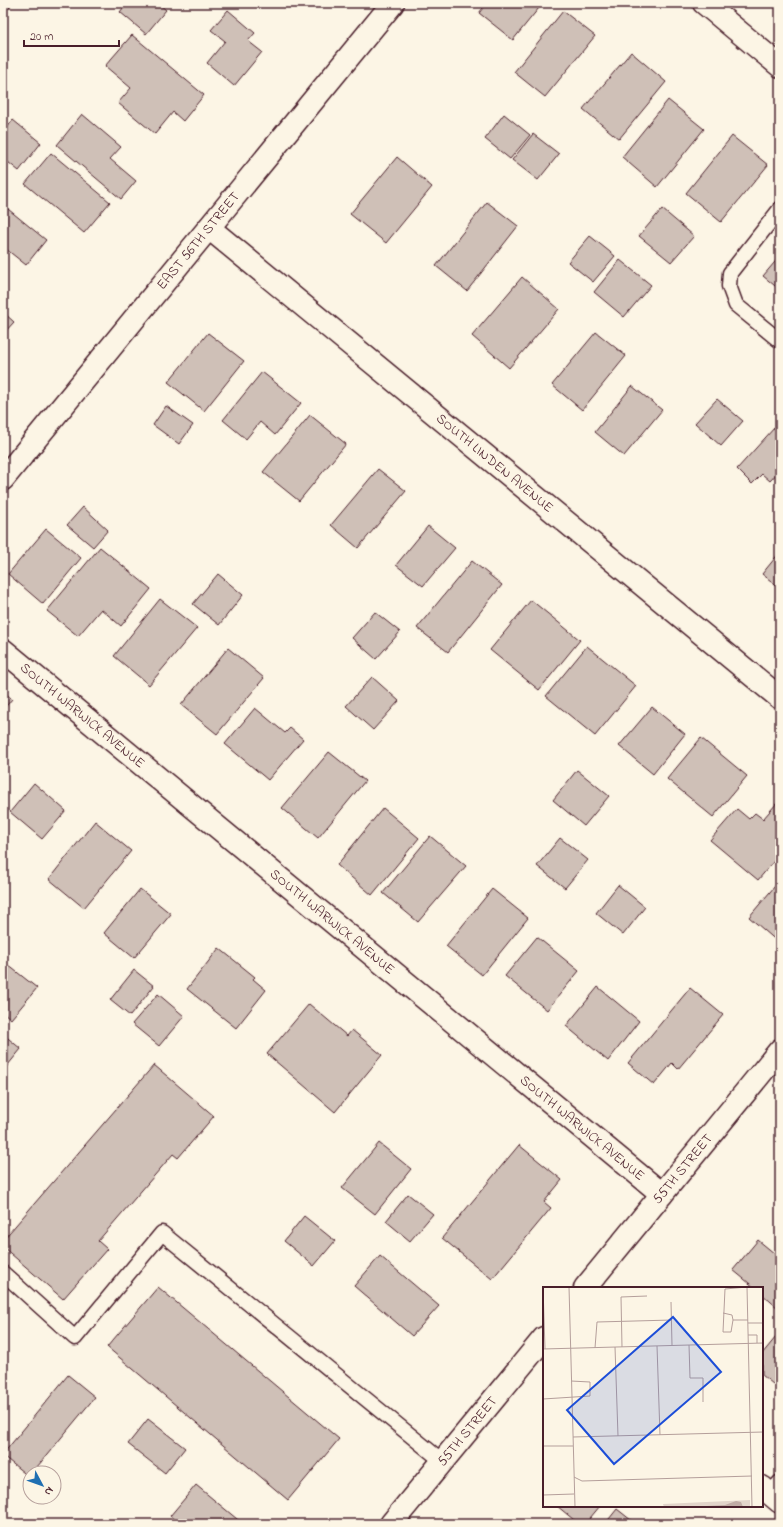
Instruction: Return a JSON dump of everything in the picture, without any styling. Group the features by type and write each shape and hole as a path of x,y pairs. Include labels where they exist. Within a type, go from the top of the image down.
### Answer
{"street":[{"name":"EAST 56TH STREET","path":"3,479 393,3"},
{"path":"704,3 780,66"},
{"name":"SOUTH LINDEN AVENUE","path":"209,228 780,698"},
{"name":"SOUTH WARWICK AVENUE","path":"3,650 662,1194"},
{"name":"55TH STREET","path":"586,1287 780,1050"},
{"name":"55TH STREET","path":"391,1524 543,1339"}],"lane":[{"path":"780,209 730,273 729,286 736,305 780,341"},
{"path":"3,1273 75,1338 162,1233 442,1462"}],"building":[{"path":"3,3 13,3 3,15"},
{"path":"127,3 158,3 166,10 146,34 120,12"},
{"path":"487,3 543,3 513,40 479,13"},
{"path":"228,10 255,33 248,41 262,52 234,86 207,63 225,41 211,30"},
{"path":"563,11 595,36 545,97 514,72"},
{"path":"132,35 204,95 183,121 173,112 155,134 118,103 131,88 105,66"},
{"path":"631,52 666,82 619,139 583,109"},
{"path":"668,100 704,129 657,187 622,157"},
{"path":"82,114 121,147 110,159 136,181 121,199 57,145"},
{"path":"504,114 530,135 510,159 485,139"},
{"path":"13,120 41,143 19,171 3,158 3,133"},
{"path":"533,134 559,154 538,180 512,160"},
{"path":"732,136 768,165 721,222 686,193"},
{"path":"51,153 110,202 84,233 25,184"},
{"path":"397,157 432,187 386,243 350,214"},
{"path":"487,202 518,226 467,291 436,266"},
{"path":"3,205 46,240 26,265 6,249 3,253"},
{"path":"662,209 694,236 671,262 639,236"},
{"path":"590,236 615,256 593,282 568,262"},
{"path":"780,256 780,290 763,276"},
{"path":"620,260 651,285 624,317 594,292"},
{"path":"522,277 559,309 509,368 472,336"},
{"path":"3,312 14,322 3,334"},
{"path":"596,332 626,356 582,410 552,385"},
{"path":"208,333 244,361 204,411 168,382"},
{"path":"262,372 301,403 275,435 260,422 246,439 223,420"},
{"path":"632,386 662,410 624,456 595,432"},
{"path":"717,399 743,421 721,446 695,423"},
{"path":"166,406 193,425 179,444 153,425"},
{"path":"310,415 346,444 299,501 263,472"},
{"path":"775,427 780,432 780,470 770,481 762,474 752,484 737,469"},
{"path":"378,469 406,491 358,548 331,525"},
{"path":"83,507 108,530 93,547 67,525"},
{"path":"428,526 455,548 423,586 396,565"},
{"path":"46,529 81,558 43,604 8,574"},
{"path":"100,547 151,589 121,626 101,609 78,636 47,611"},
{"path":"780,552 780,588 762,574"},
{"path":"472,561 502,585 448,652 417,628"},
{"path":"218,574 243,595 219,625 193,604"},
{"path":"160,599 197,628 149,685 114,656"},
{"path":"531,600 580,640 539,690 490,650"},
{"path":"375,612 400,632 376,659 352,638"},
{"path":"587,646 636,686 595,736 546,696"},
{"path":"228,648 264,678 217,734 181,705"},
{"path":"372,677 399,701 373,730 346,706"},
{"path":"3,691 12,699 3,710"},
{"path":"652,707 685,734 653,774 619,746"},
{"path":"255,708 285,733 290,728 303,739 268,780 225,744"},
{"path":"701,738 747,776 713,817 667,779"},
{"path":"329,752 365,781 318,838 282,808"},
{"path":"577,770 609,796 584,826 553,800"},
{"path":"34,783 66,811 42,839 10,812"},
{"path":"777,803 780,806 780,854 758,880 710,840 737,809 749,819 755,813 763,819"},
{"path":"383,808 419,838 372,895 337,865"},
{"path":"95,821 131,851 84,908 49,879"},
{"path":"430,836 466,866 418,922 383,893"},
{"path":"560,838 588,860 565,888 537,866"},
{"path":"780,880 780,942 779,943 749,917"},
{"path":"618,885 645,907 623,935 596,913"},
{"path":"140,889 171,914 134,958 104,933"},
{"path":"492,889 528,918 482,975 446,946"},
{"path":"537,937 579,971 547,1010 505,976"},
{"path":"219,948 255,977 253,979 266,990 236,1028 187,989"},
{"path":"3,961 37,988 11,1019 3,1012"},
{"path":"134,970 154,986 130,1016 110,1000"},
{"path":"598,987 639,1021 608,1061 566,1026"},
{"path":"690,988 723,1015 678,1069 672,1063 654,1085 628,1063"},
{"path":"158,994 184,1016 159,1046 132,1024"},
{"path":"309,1004 347,1036 352,1030 382,1055 335,1112 267,1054"},
{"path":"3,1034 21,1049 3,1071"},
{"path":"154,1065 214,1116 178,1158 173,1154 98,1241 107,1249 63,1299 3,1247 3,1240"},
{"path":"379,1143 411,1169 375,1214 342,1188"},
{"path":"519,1145 562,1180 544,1202 551,1208 492,1279 442,1238"},
{"path":"408,1194 433,1214 410,1241 386,1221"},
{"path":"304,1216 335,1241 314,1266 284,1241"},
{"path":"758,1240 780,1258 779,1309 763,1295 763,1287 754,1287 733,1270"},
{"path":"380,1256 439,1306 412,1336 354,1286"},
{"path":"158,1287 339,1439 288,1500 107,1347"},
{"path":"776,1337 780,1341 779,1389 763,1376 763,1353"},
{"path":"68,1375 95,1397 39,1465 22,1465 22,1471 3,1456 3,1454"},
{"path":"148,1419 185,1448 165,1473 128,1444"},
{"path":"196,1485 243,1524 180,1524 170,1516"},
{"path":"558,1507 599,1507 585,1524 579,1524"},
{"path":"617,1509 636,1524 605,1524"}]}
